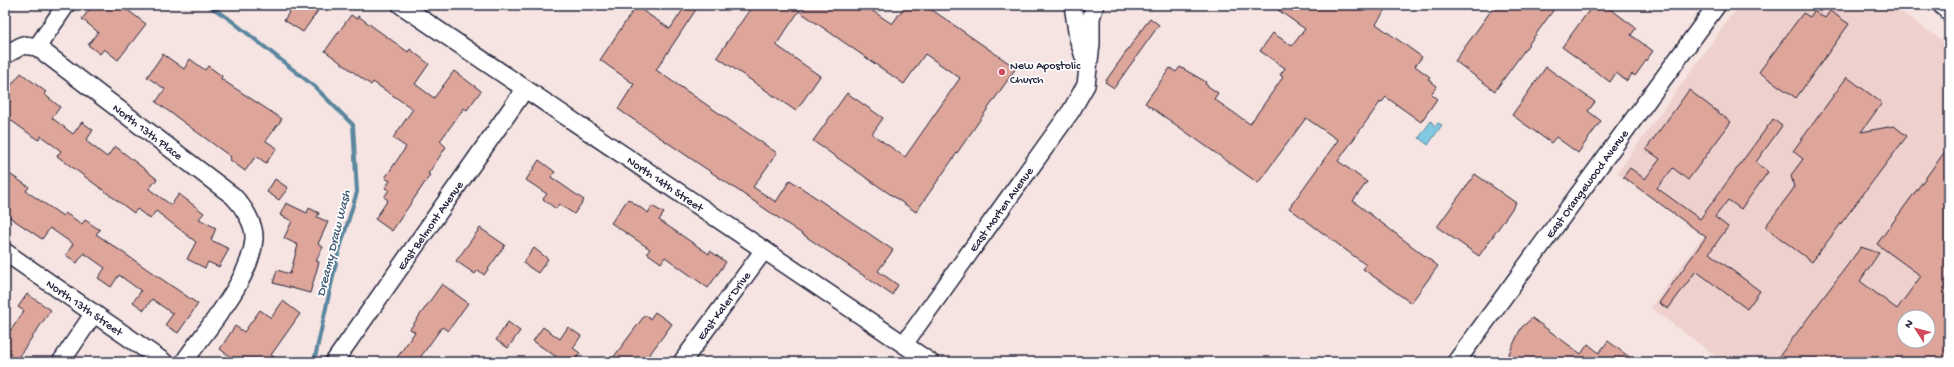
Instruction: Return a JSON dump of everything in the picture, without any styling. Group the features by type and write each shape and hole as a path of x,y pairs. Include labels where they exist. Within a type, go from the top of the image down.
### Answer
{"main road":[{"path":"1944,5 1949,9"}],"street":[{"path":"5,55 30,46 66,5"},
{"name":"North 14th Street","path":"401,5 930,362"},
{"path":"1073,5 1078,38 1089,71"},
{"name":"East Morten Avenue","path":"904,344 1071,111 1086,85 1089,71 1091,18 1095,5"},
{"name":"East Orangewood Avenue","path":"1456,362 1717,5"},
{"name":"North 13th Place","path":"30,46 233,196 250,220 254,238 247,269 184,362"},
{"name":"East Belmont Avenue","path":"334,362 525,89"},
{"name":"East Kaler Drive","path":"682,362 764,250"},
{"name":"North 13th Street","path":"5,252 164,362"},
{"path":"61,362 94,313"}],"shaded area":[{"path":"1739,5 1891,5 1949,45 1949,362 1724,362 1651,308 1704,235 1617,173"}],"water":[{"path":"1431,121 1435,127 1438,123 1442,125 1428,145 1419,138"}],"building":[{"path":"93,5 121,5 146,24 118,60 104,49 100,54 88,45 98,32 82,19"},
{"path":"294,5 322,5 303,32 284,20"},
{"path":"686,5 699,5 656,70 777,153 753,187 776,202 790,180 893,250 878,271 898,285 892,295 618,109 634,84 600,60 636,6 670,29"},
{"path":"753,5 864,5 892,24 906,5 925,5 1016,68 916,212 813,141 847,93 883,118 872,134 905,157 960,78 925,54 904,84 799,11 776,45 820,76 796,111 717,57"},
{"path":"1271,5 1389,5 1376,24 1422,57 1415,66 1430,77 1428,79 1437,86 1431,94 1437,99 1421,122 1386,97 1382,102 1381,101 1338,161 1367,182 1353,201 1438,266 1411,303 1363,269 1366,265 1289,208 1338,140 1306,118 1258,183 1145,103 1170,68 1176,72 1180,67 1206,82 1205,84 1218,93 1214,99 1250,124 1283,77 1280,75 1285,68 1260,51 1273,33 1292,46 1305,29"},
{"path":"1495,5 1557,5 1495,91 1455,61"},
{"path":"1593,5 1605,5 1636,28 1631,35 1653,51 1635,76 1632,74 1627,81 1616,73 1610,82 1562,47"},
{"path":"1814,11 1825,18 1830,11 1849,24 1796,98 1759,72 1803,13 1810,17"},
{"path":"351,15 357,19 358,16 408,52 410,49 429,64 415,84 434,98 454,71 481,91 467,110 464,108 440,141 446,147 428,174 430,175 392,231 375,219 388,200 384,197 389,190 385,188 390,181 385,178 406,147 393,138 413,109 373,82 371,85 325,51"},
{"path":"1150,18 1159,25 1114,88 1105,82"},
{"path":"163,54 184,69 190,59 205,70 208,66 222,76 221,79 282,119 266,141 277,148 266,163 256,156 245,171 230,160 231,157 156,102 165,89 147,77"},
{"path":"1546,67 1595,102 1588,111 1601,121 1578,153 1556,137 1551,143 1512,115"},
{"path":"21,73 46,92 44,94 60,107 52,118 73,134 82,122 93,130 86,141 107,157 115,146 157,179 149,189 171,205 179,194 204,213 199,219 216,228 211,240 229,249 219,267 208,262 205,268 187,259 196,242 156,211 150,219 137,209 134,213 57,156 61,151 41,136 38,140 5,116 5,93"},
{"path":"1847,77 1882,103 1861,132 1894,126 1907,136 1812,262 1765,227 1794,188 1791,175 1803,159 1793,151"},
{"path":"1689,90 1731,122 1688,180 1673,168 1657,188 1700,219 1773,119 1782,126 1756,162 1768,172 1741,209 1728,200 1715,217 1728,227 1709,253 1760,291 1747,309 1696,271 1668,309 1659,303 1706,237 1623,177 1630,168 1645,179 1660,159 1646,149"},
{"path":"1949,146 1949,362 1775,362 1861,247 1879,253 1860,281 1897,309 1921,276 1877,244"},
{"path":"539,160 555,172 551,177 584,200 574,214 559,204 556,209 543,199 547,194 526,180"},
{"path":"5,171 29,187 26,191 63,216 65,213 82,224 85,220 100,230 96,234 198,304 178,333 165,325 173,314 152,299 144,310 133,302 141,291 119,275 111,287 98,278 105,268 84,253 77,263 66,255 73,244 50,228 42,239 5,214"},
{"path":"1475,174 1516,203 1479,256 1437,227"},
{"path":"275,179 288,188 279,200 267,192"},
{"path":"628,199 648,213 652,206 664,213 659,220 709,254 710,251 726,262 708,288 665,257 661,263 647,253 650,249 611,223"},
{"path":"286,203 307,213 309,208 319,213 317,217 328,222 318,244 323,247 316,261 319,262 310,293 273,283 277,270 290,274 298,245 284,238 292,221 280,215"},
{"path":"480,228 505,245 484,275 478,270 475,274 456,261"},
{"path":"534,248 548,259 538,273 523,263"},
{"path":"442,284 468,303 448,331 442,327 417,362 394,362 415,332 410,329"},
{"path":"27,294 51,310 15,362 5,362 5,326 11,330 24,311 18,307"},
{"path":"283,301 300,314 271,355 282,362 238,362 220,349 235,326 244,332 260,310 271,318"},
{"path":"655,312 672,324 644,362 610,362 645,315 650,319"},
{"path":"1532,318 1581,354 1588,344 1599,353 1608,341 1636,362 1505,362 1521,328"},
{"path":"508,322 520,331 508,348 496,340"},
{"path":"543,327 560,339 568,327 581,336 573,348 580,353 574,362 564,362 533,341"}],"waterway":[{"name":"Dreamy Draw Wash","path":"208,5 228,18 315,87 353,125 357,192 337,258 314,362"}],"place":[{"name":"New Apostolic Church","path":"1002,72"}]}
